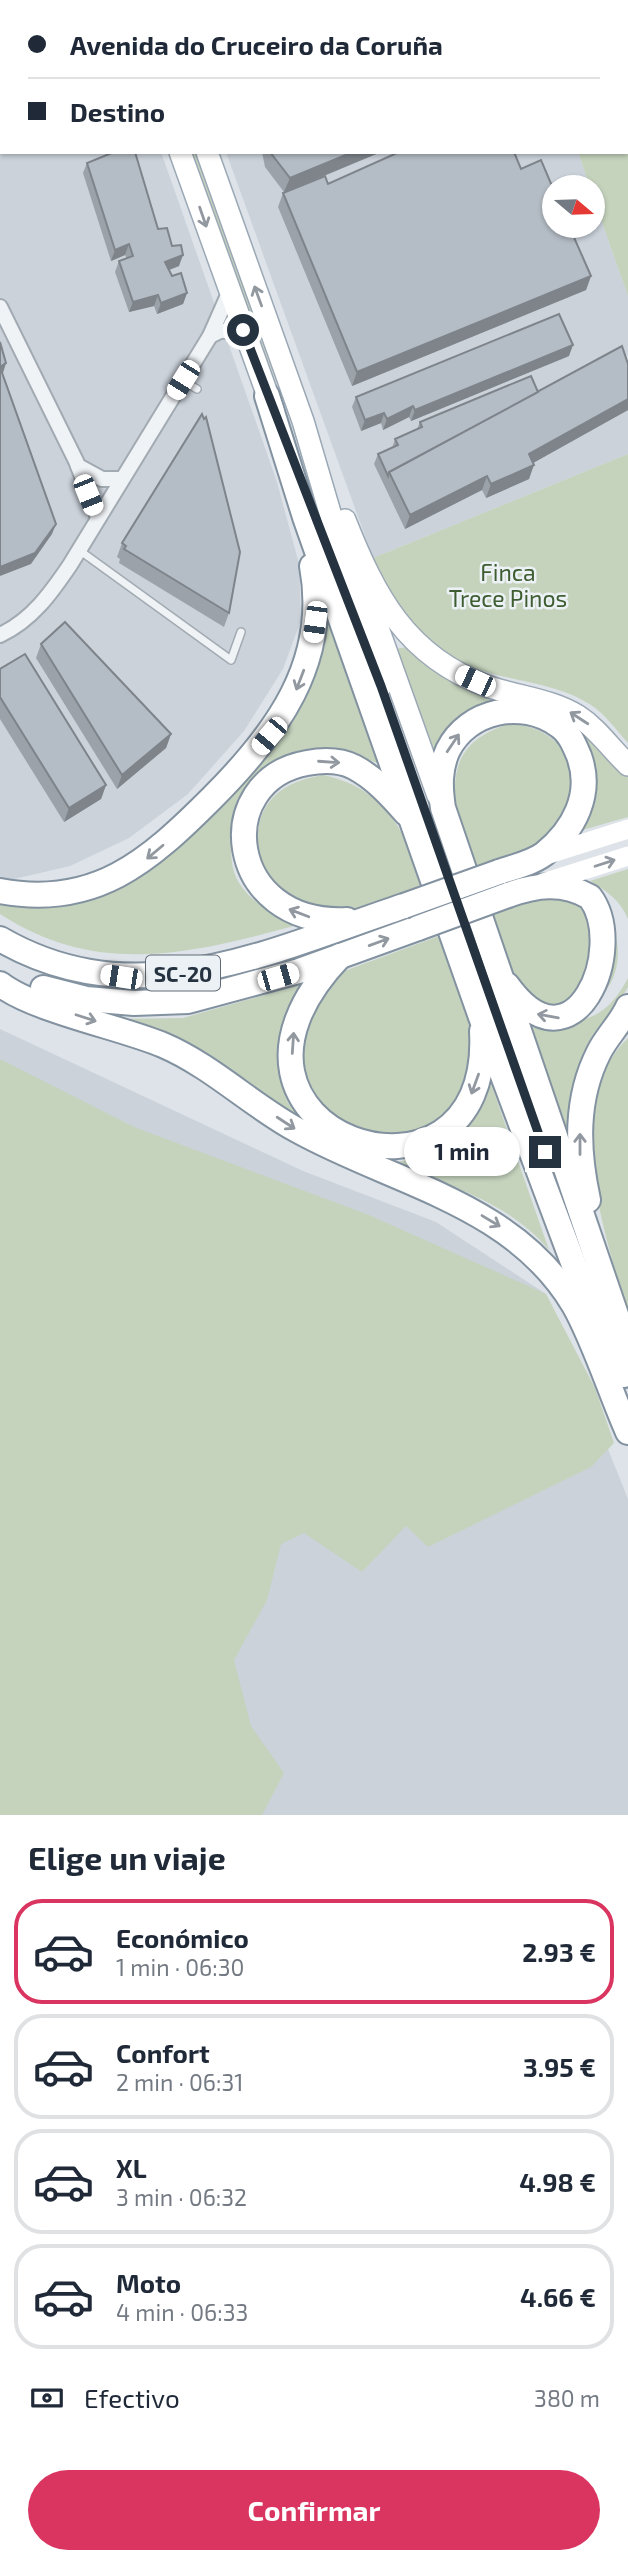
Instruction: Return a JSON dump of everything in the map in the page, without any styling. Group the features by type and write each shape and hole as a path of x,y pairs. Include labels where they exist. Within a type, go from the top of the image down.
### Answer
{"highway":[{"path":"267,396 305,517 481,1017 589,1305 626,1380"},
{"path":"0,891 40,896 61,894 84,890 128,872 194,816 269,736 300,684 312,639 316,598 305,517"},
{"path":"381,686 626,1380"},
{"path":"541,857 564,835 579,811 584,769 570,737 548,719 531,713 505,710 471,722 447,751 440,780 443,808 452,842 501,976 628,1350"},
{"path":"366,918 309,918 292,912 264,892 252,875 245,855 244,834 248,815 267,785 282,772 299,765 335,761 353,767 374,780 411,819"},
{"name":"SC-20","path":"0,939 20,951 71,969 121,977 169,976 271,952 541,857"},
{"path":"501,976 519,1001 535,1013 552,1018 570,1018 588,1012 601,1003 619,979 624,944 617,923 601,903 581,892 535,885"},
{"name":"SC-20","path":"0,971 33,985 86,999 188,1001 340,956 535,885"},
{"path":"340,956 318,979 297,1018 292,1040 292,1065 298,1088 309,1108 327,1128 348,1140 370,1146 395,1148 418,1143 440,1132 457,1117 470,1099 479,1075 483,1047 481,1017"},
{"path":"0,984 40,1003 166,1046 295,1129 356,1160 473,1209 503,1228 522,1242 551,1273 574,1306 628,1432"},
{"path":"606,1283 580,1154 580,1118 586,1084 599,1051 628,1007"}],"main road":[{"path":"181,154 267,396 381,686"},
{"path":"208,154 314,458 381,686"},
{"path":"314,458 372,582 392,616 425,652 442,665 486,686 543,701 576,715 628,765"},
{"path":"333,496 443,808"},
{"path":"541,857 628,829"},
{"path":"535,885 628,856"}],"street":[{"path":"0,635 26,618 46,600 210,336 229,293"},
{"path":"0,307 78,466 98,517"},
{"path":"210,336 220,331 243,330"},
{"path":"78,466 102,479 122,479"},
{"path":"83,481 94,491 110,497"}],"lane":[{"path":"183,380 197,389"},
{"path":"79,550 231,660 241,632"}],"shaded area":[{"path":"0,154 162,154 277,482 299,564 301,620 283,669 244,731 188,794 129,838 70,866 14,879 0,888"},
{"path":"227,154 579,154 586,175 542,175 542,238 606,238 606,234 628,296 628,355 617,361 628,392 628,454 373,558"},
{"path":"0,1029 303,1171 436,1222 546,1294 628,1499 628,1815 0,1815"}],"green space":[{"path":"192,154 198,154 298,447"},
{"path":"579,154 628,154 628,296 606,234 606,175 586,175"},
{"name":"Finca Trece Pinos","path":"628,454 628,743 596,709 572,695 488,672 447,656 429,642 412,623 397,603 373,558"},
{"path":"326,598 382,765 336,750 299,752 264,773 250,789 240,807 233,826 231,847 236,878 257,903 294,926 180,951 108,953 72,946 36,934 0,914 0,897 69,901 264,754 294,717 318,652"},
{"path":"408,647 440,675 496,696 452,723 429,756 394,649"},
{"path":"557,711 586,727 628,773 628,817 579,831 590,810"},
{"path":"510,724 533,728 551,738 563,752 570,768 571,786 566,805 556,823 540,840 506,858 470,870 456,803 455,783 459,764 468,748 485,734"},
{"path":"323,775 362,790 390,815 409,847 425,886 360,909 333,912 319,910 283,891 273,881 261,856 258,842 262,815 279,792 300,781"},
{"path":"628,869 628,919 612,897 590,881"},
{"path":"565,896 606,920 615,935 618,959 611,983 594,1001 578,1006 540,1006 512,980 486,917 532,901"},
{"path":"447,933 472,1005 473,1072 459,1106 436,1126 391,1143 331,1126 302,1079 303,1023 339,973"},
{"path":"628,978 628,987 610,1017 575,1167 523,1020 571,1022 584,1019 608,1006"},
{"path":"303,984 283,1023 279,1054 286,1098 302,1121 116,1019 183,1018"},
{"path":"628,1038 628,1317 600,1211 591,1135 595,1099 607,1066"},
{"path":"0,1059 134,1127 369,1215 546,1294 595,1388 614,1443 591,1467 428,1547 406,1526 362,1572 304,1533 281,1544 267,1600 234,1660 251,1726 284,1773 262,1815 0,1815"},
{"path":"488,1075 549,1250 515,1219 476,1196 389,1163 425,1154 453,1136 473,1109"}],"building":[{"path":"109,154 136,154 158,229 167,228 172,246 181,245 183,255 165,262 172,276 181,273 187,293 161,303 158,295 133,302 119,261 133,256 129,244 115,250 87,163"},
{"path":"272,154 348,154 290,178"},
{"path":"395,154 515,154 521,169 541,160 547,175 542,175 542,238 574,238 591,276 357,372 283,193 325,176 328,184"},
{"path":"559,314 573,345 415,410 413,406 387,419 384,413 365,420 356,397"},
{"path":"0,342 6,363 0,367"},
{"path":"622,346 628,364 628,399 529,454 534,465 491,484 487,476 410,515 389,472"},
{"path":"0,367 56,524 35,553 0,567"},
{"path":"531,376 538,392 389,472 388,476 378,454 398,445 395,439 422,427 420,422"},
{"path":"202,414 204,419 206,417 240,552 229,613 124,549 126,546 122,543"},
{"path":"65,622 171,734 122,775 41,644"},
{"path":"25,654 106,785 69,808 0,697 0,669"}],"route":[{"path":"243,330 381,686 545,1152"}]}
